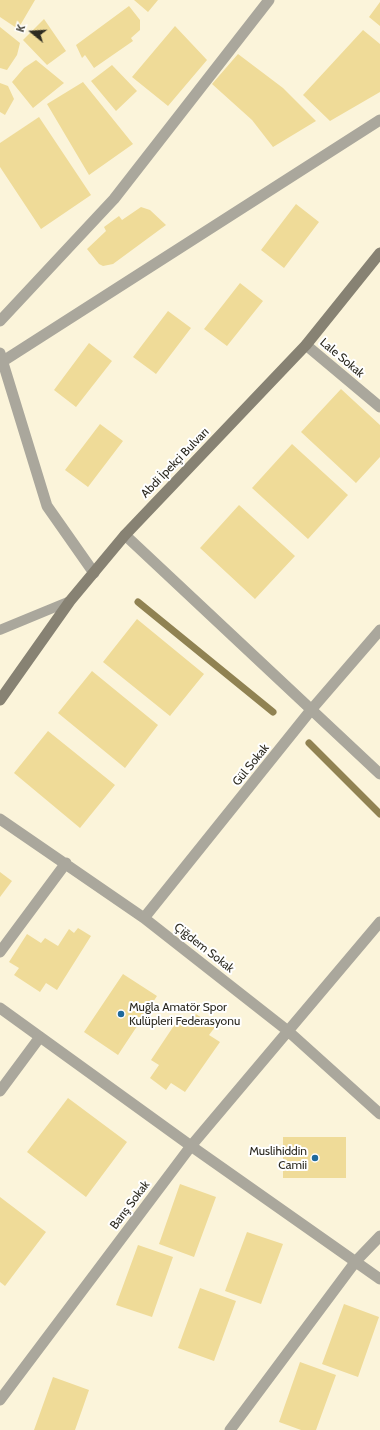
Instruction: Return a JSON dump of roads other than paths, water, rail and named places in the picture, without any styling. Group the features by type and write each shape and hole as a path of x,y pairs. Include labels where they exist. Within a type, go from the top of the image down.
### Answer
{"main road":[{"name":"Abdi İpekçi Bulvarı","path":"0,700 70,601 125,535 306,345 380,253"}],"street":[{"path":"0,321 114,199 269,0"},
{"path":"94,573 47,506 1,359 380,120"},
{"name":"Lale Sokak","path":"306,345 380,407"},
{"path":"125,535 380,774"},
{"name":"Gül Sokak","path":"144,918 311,710 380,630"},
{"name":"Çiğdem Sokak","path":"0,819 144,918 288,1031 380,1114"},
{"path":"0,952 66,863"},
{"name":"Barış Sokak","path":"0,1400 191,1146 380,922"},
{"path":"0,1008 191,1146 380,1279"},
{"path":"0,1091 40,1037"},
{"path":"230,1430 356,1262 380,1236"}],"lane":[{"path":"0,630 70,601"}],"waterway":[{"path":"138,602 273,712"},
{"path":"309,743 380,814"}],"place":[{"name":"Muğla Amatör Spor Kulüpleri Federasyonu","path":"121,1014"},
{"name":"Muslihiddin Camii","path":"315,1158"}]}
